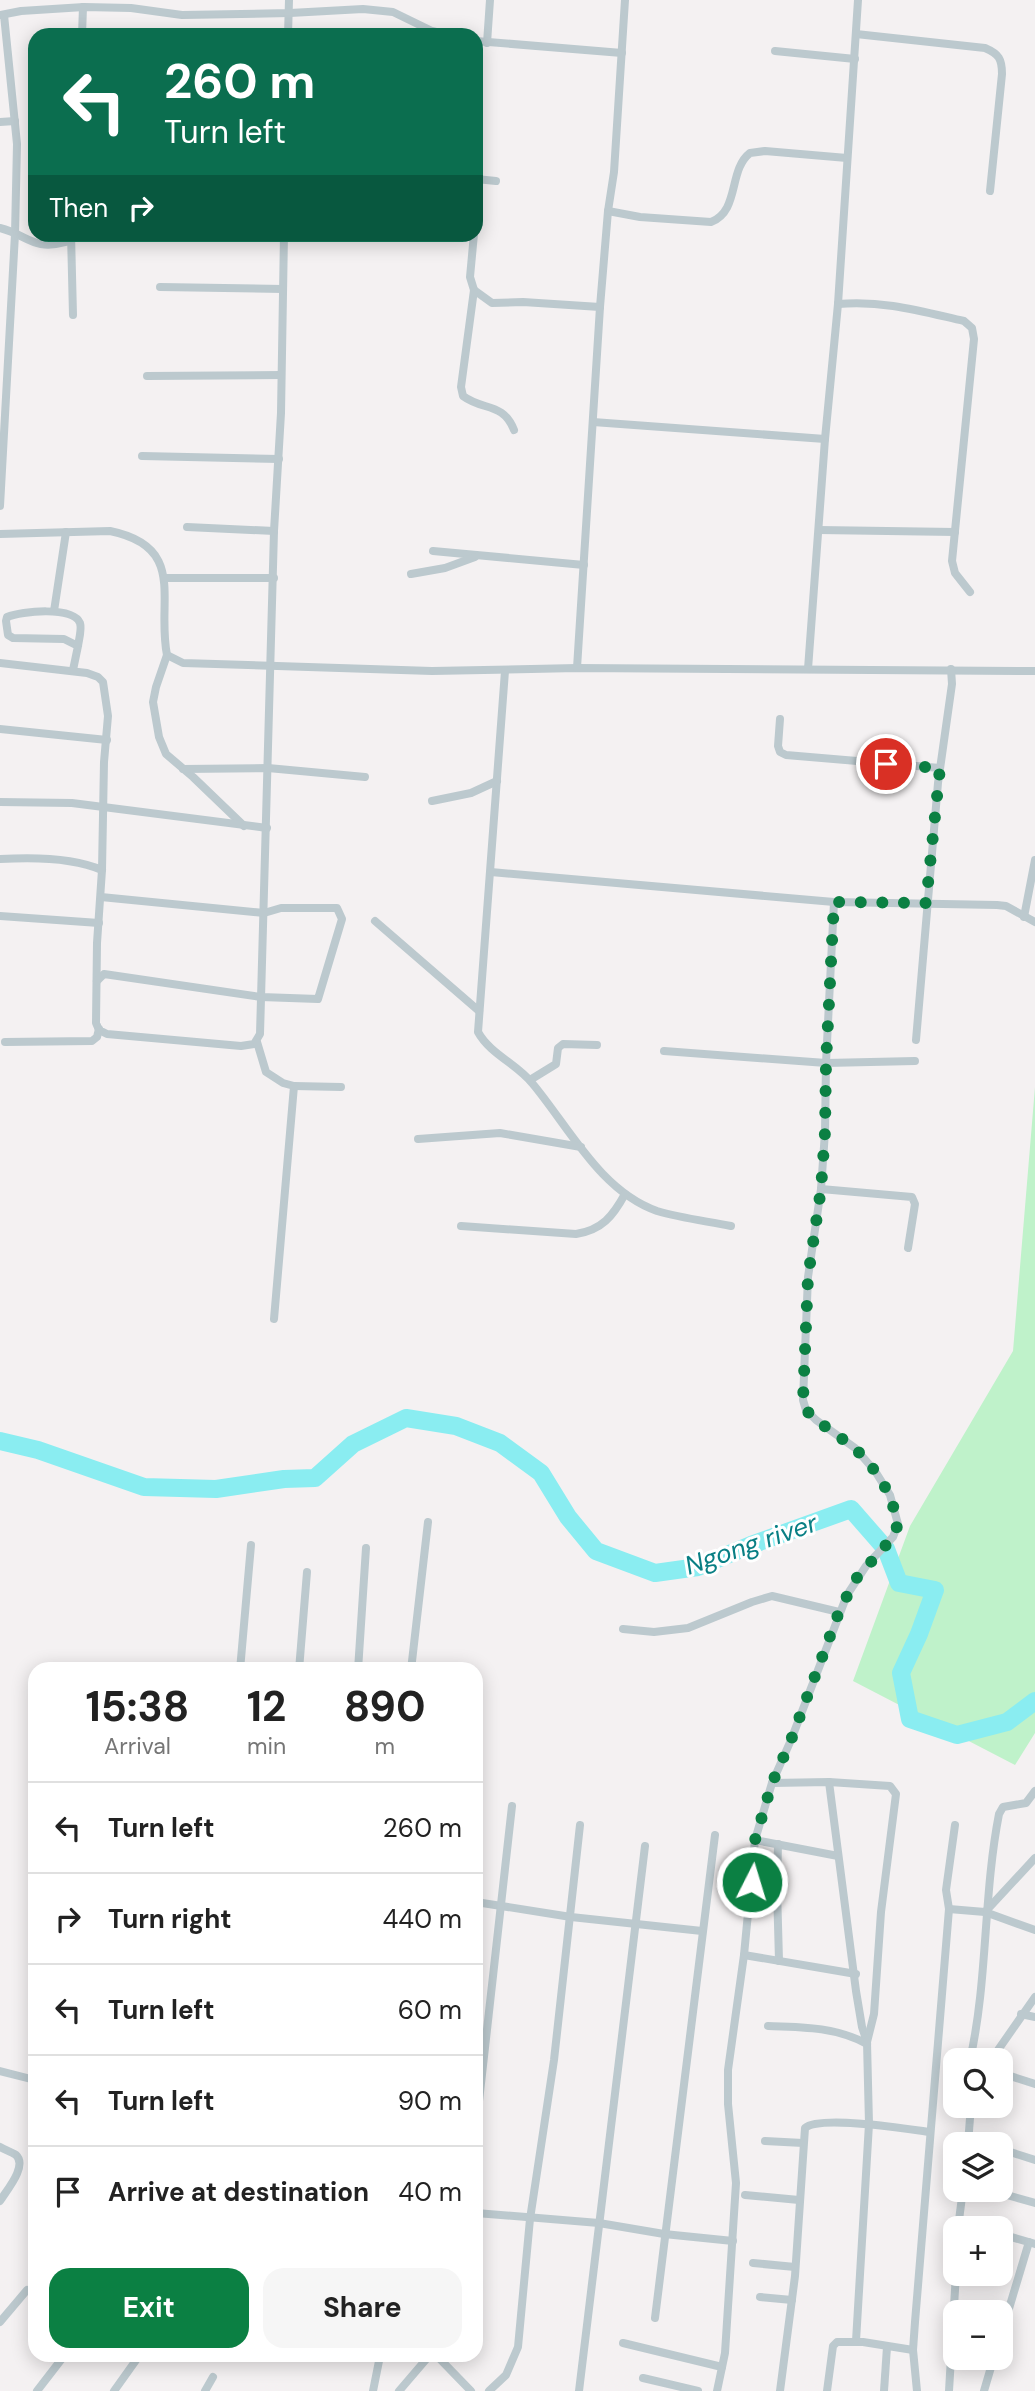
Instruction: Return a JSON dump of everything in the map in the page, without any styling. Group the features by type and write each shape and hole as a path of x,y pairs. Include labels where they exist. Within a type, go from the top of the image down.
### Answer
{"street":[{"path":"289,0 289,28"},
{"path":"487,43 489,0"},
{"path":"577,668 600,307 614,172 625,0"},
{"path":"807,668 838,304 858,0"},
{"path":"82,28 83,7"},
{"path":"0,506 17,148 2,15 21,11 83,7 131,8 182,15 363,9 393,12 426,28"},
{"path":"856,34 985,48 996,53 1002,61 1002,74 990,191"},
{"path":"483,42 622,53"},
{"path":"775,51 855,59"},
{"path":"0,122 15,121"},
{"path":"608,211 640,217 712,222 721,219 727,212 741,163 750,153 765,151 847,158"},
{"path":"483,180 496,181"},
{"path":"0,229 28,241"},
{"path":"32,242 43,245 66,242"},
{"path":"70,242 73,315"},
{"path":"284,242 267,828 260,1034 257,1042 266,1072 283,1083 294,1086 341,1087"},
{"path":"473,242 470,277 474,290 461,387 463,396 468,400 507,416 514,430"},
{"path":"160,287 283,289"},
{"path":"474,290 492,303 523,302 600,307"},
{"path":"838,304 885,303 964,321 972,328 974,339 952,561 955,573 970,592"},
{"path":"147,376 281,375"},
{"path":"593,422 825,439"},
{"path":"142,457 279,459"},
{"path":"187,527 274,531"},
{"path":"819,530 955,532"},
{"path":"0,534 110,531 124,534 144,544 155,557 166,586 164,632 167,655 153,702 159,737 166,754 244,826"},
{"path":"54,611 66,532"},
{"path":"433,551 583,565"},
{"path":"411,574 445,568 478,556"},
{"path":"164,578 274,578"},
{"path":"73,670 78,646 79,620 72,615 54,611 28,611 7,617 8,635 13,638 64,639 78,646"},
{"path":"167,655 183,663 432,671 577,668 1035,671"},
{"path":"0,663 73,670 98,677 103,682 108,716 97,981 96,1023 99,1029 107,1034 161,1040 241,1046 257,1042"},
{"path":"916,1041 926,903 952,684 951,669"},
{"path":"505,671 478,1032 481,1038 530,1080 600,1170 625,1194 655,1210 731,1226"},
{"path":"780,719 778,746 780,752 786,755 940,768"},
{"path":"0,729 107,740"},
{"path":"183,769 268,768 366,777"},
{"path":"432,801 471,793 497,781"},
{"path":"0,802 72,803 267,828"},
{"path":"0,859 23,858 88,864 103,870"},
{"path":"1024,917 1035,860"},
{"path":"491,872 834,902 996,905 1006,906 1035,922"},
{"path":"97,981 104,974 261,997 318,999 342,919 337,908 282,908 264,913 101,897"},
{"path":"717,2391 722,2367 736,2183 728,2104 728,2070 744,1955 755,1840 772,1783 839,1612 855,1580 893,1537 898,1524 890,1495 875,1471 855,1448 816,1420 806,1410 803,1400 808,1277 821,1189 825,1132 834,902"},
{"path":"0,916 99,923"},
{"path":"375,921 479,1011"},
{"path":"5,1042 92,1041 97,1037 99,1029"},
{"path":"530,1080 556,1064 558,1048 563,1044 597,1045"},
{"path":"664,1051 826,1063 915,1061"},
{"path":"274,1319 294,1086"},
{"path":"418,1139 500,1133 581,1147"},
{"path":"821,1189 912,1197 915,1204 908,1248"},
{"path":"461,1226 584,1233 611,1219 625,1194"},
{"path":"412,1662 428,1522"},
{"path":"241,1662 251,1545"},
{"path":"359,1662 366,1548"},
{"path":"300,1662 307,1572"},
{"path":"623,1629 654,1632 688,1628 772,1596 839,1612"},
{"path":"772,1783 830,1782 890,1786 897,1794 883,1891 874,2014 867,2043"},
{"path":"830,1782 860,2014 867,2043 869,2123 856,2341"},
{"path":"972,2048 979,2009 991,1857 999,1814 1003,1807 1026,1803 1035,1791"},
{"path":"483,2031 512,1806"},
{"path":"489,2391 506,2375 517,2347 530,2219 554,2060 580,1825"},
{"path":"917,2391 913,2350 949,1909 946,1890 955,1825"},
{"path":"654,2318 715,1835"},
{"path":"755,1840 838,1856"},
{"path":"778,1844 776,1888 779,1961"},
{"path":"579,2391 645,1846"},
{"path":"985,1912 1035,1858"},
{"path":"483,1903 570,1917 702,1931"},
{"path":"949,1909 985,1912 1035,1930"},
{"path":"744,1955 856,1974"},
{"path":"999,2048 1035,1997"},
{"path":"1021,2014 1035,2017"},
{"path":"768,2026 817,2028 851,2035 867,2043"},
{"path":"0,2071 28,2078"},
{"path":"1013,2077 1035,2084"},
{"path":"780,2391 792,2300 805,2128 809,2124 869,2123 930,2132"},
{"path":"765,2141 803,2143"},
{"path":"0,2147 16,2155 19,2161 19,2169 0,2201"},
{"path":"1013,2154 1035,2161"},
{"path":"745,2195 799,2200"},
{"path":"1013,2197 1035,2203"},
{"path":"483,2214 599,2223 664,2234 733,2241"},
{"path":"1013,2237 1032,2243 1013,2300"},
{"path":"754,2263 795,2267"},
{"path":"949,2391 955,2286"},
{"path":"0,2322 27,2290"},
{"path":"760,2297 792,2300"},
{"path":"827,2391 835,2344 856,2341 913,2350"},
{"path":"623,2343 722,2367"},
{"path":"884,2391 887,2347"},
{"path":"37,2391 59,2362"},
{"path":"114,2391 135,2362"},
{"path":"373,2391 379,2362"},
{"path":"399,2391 424,2362"},
{"path":"443,2362 471,2391"},
{"path":"984,2391 991,2370"},
{"path":"205,2391 213,2377"},
{"path":"643,2378 698,2391"}],"green space":[{"path":"1035,1087 1035,1733 1015,1765 853,1681 910,1526 1013,1351"}],"waterway":[{"name":"Ngong river","path":"0,1441 38,1450 144,1487 216,1489 284,1479 315,1478 353,1444 406,1418 456,1426 500,1443 541,1473 568,1517 596,1551 655,1573 698,1567 851,1509 886,1549 899,1583 935,1590 901,1673 910,1719 957,1735 1007,1722 1035,1701"}],"route":[{"path":"752,1882 755,1840 772,1783 839,1612 855,1580 893,1537 898,1524 890,1495 875,1471 855,1448 816,1420 806,1410 803,1400 808,1277 821,1189 825,1132 834,902 926,903 940,768 886,764"}]}
